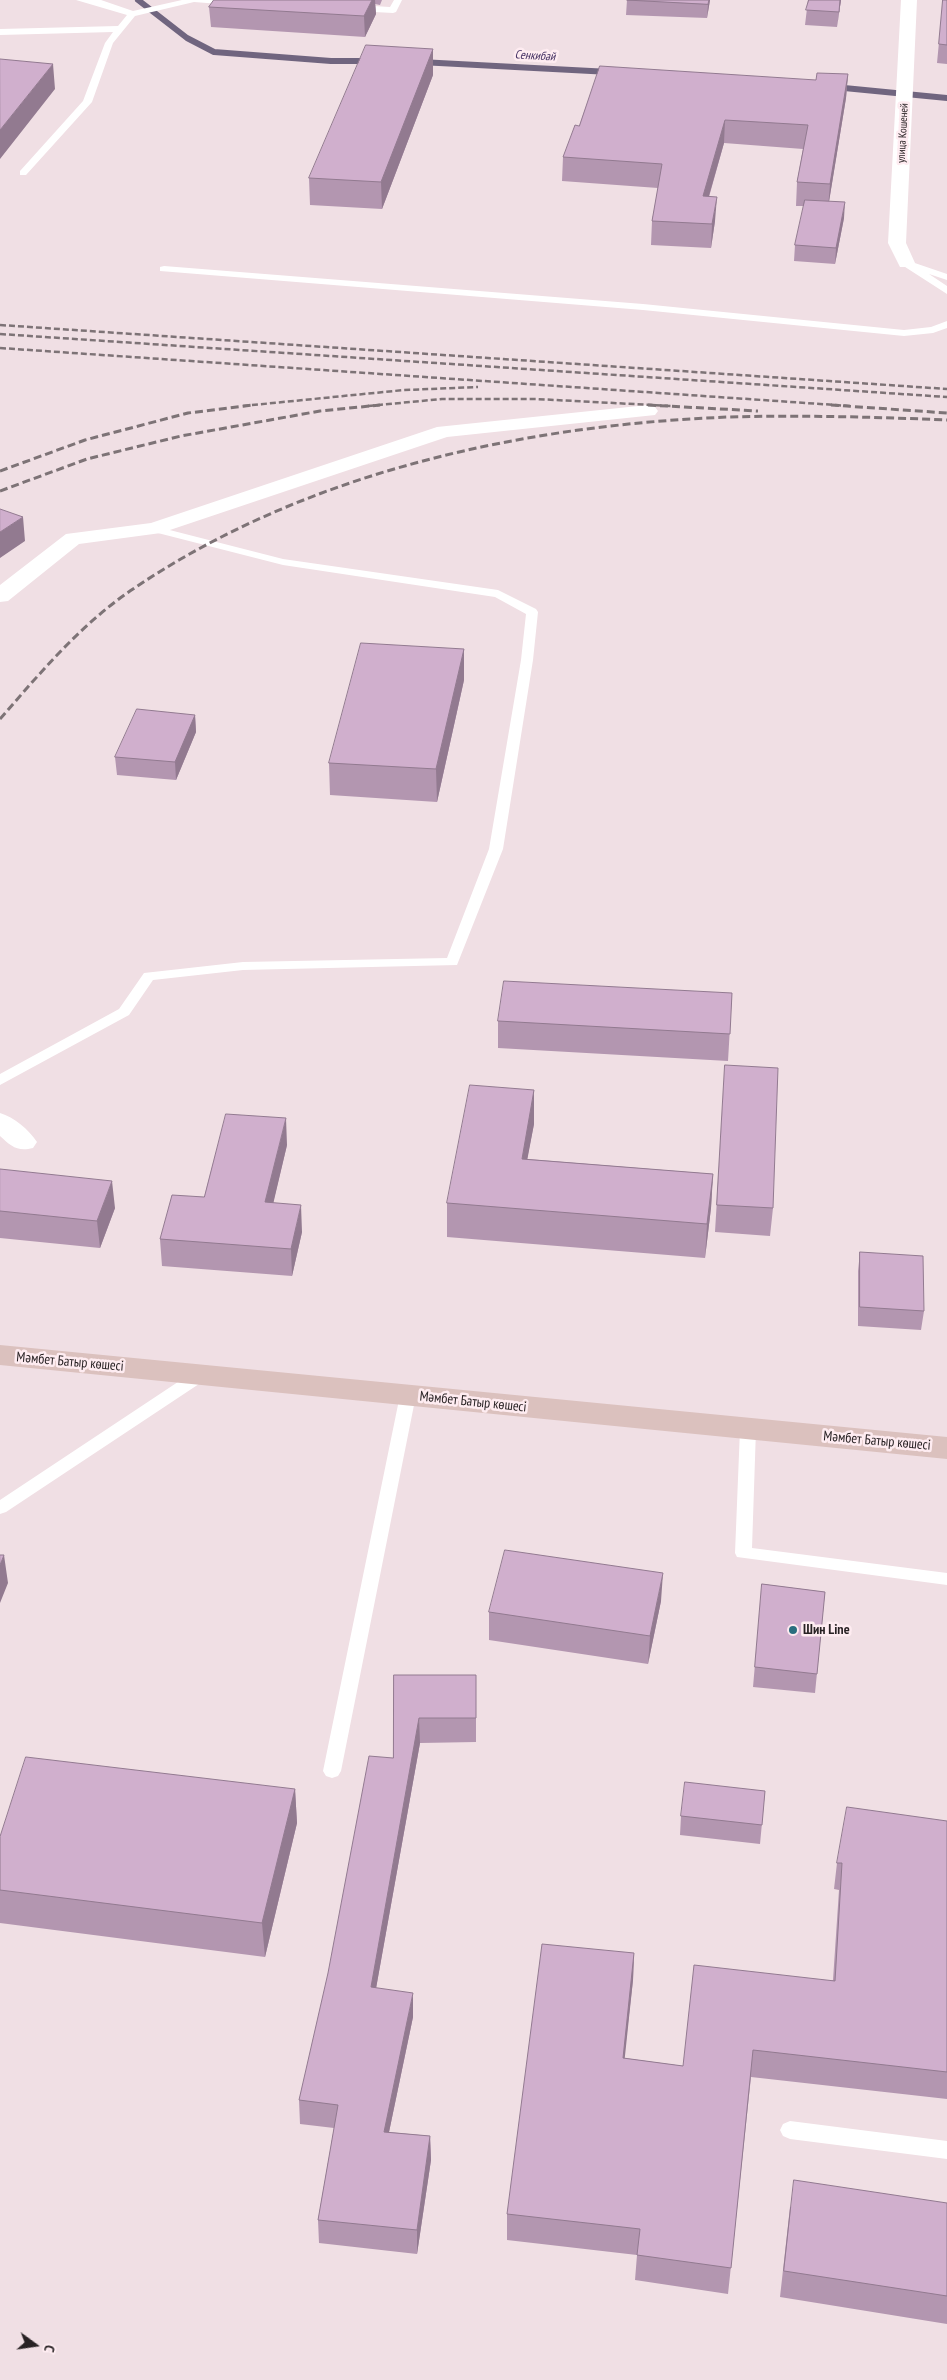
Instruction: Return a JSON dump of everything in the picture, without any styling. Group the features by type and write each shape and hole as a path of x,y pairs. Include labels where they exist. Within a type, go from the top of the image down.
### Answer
{"main road":[{"name":"Мәмбет Батыр көшесі","path":"0,1355 748,1430 947,1448"}],"street":[{"name":"улица Кошеней","path":"906,263 897,243 909,0"},
{"path":"0,596 73,538 154,529 444,431 648,411"},
{"path":"0,1122 23,1142"}],"lane":[{"path":"80,0 101,4 132,14 194,0 244,2"},
{"path":"343,8 393,10 398,0"},
{"path":"23,173 87,102 109,43 132,14"},
{"path":"0,32 120,29"},
{"path":"906,263 947,277"},
{"path":"906,263 947,290"},
{"path":"164,269 634,306 904,333 933,330 947,324"},
{"path":"0,1080 124,1012 148,976 243,966 452,962 496,848 527,660 532,612 498,594 282,562 154,529"},
{"path":"0,1508 202,1374"},
{"path":"332,1771 408,1395"},
{"path":"748,1430 743,1553 947,1579"},
{"path":"790,2130 947,2150"}],"building":[{"path":"214,0 372,0 364,16 209,7"},
{"path":"627,0 709,0 708,4"},
{"path":"809,0 840,0 839,12 806,10"},
{"path":"943,0 947,0 947,45 939,44"},
{"path":"366,45 433,49 381,182 309,178"},
{"path":"0,59 53,64 0,130"},
{"path":"600,66 816,80 817,73 848,74 830,184 797,182 808,125 725,120 703,196 717,197 712,224 652,221 662,164 563,157 575,125 579,126"},
{"path":"805,200 845,202 836,248 795,245"},
{"path":"0,509 23,517 0,532"},
{"path":"361,643 464,649 436,769 329,763"},
{"path":"137,709 195,715 175,762 115,757"},
{"path":"504,981 732,993 730,1034 498,1021"},
{"path":"725,1065 778,1068 773,1208 717,1205"},
{"path":"470,1085 534,1090 522,1159 713,1174 707,1224 447,1203"},
{"path":"226,1114 286,1118 265,1202 301,1205 291,1249 160,1239 172,1195 204,1197"},
{"path":"0,1169 112,1181 97,1221 0,1211"},
{"path":"860,1252 923,1256 924,1311 860,1307"},
{"path":"505,1550 663,1573 650,1636 489,1612"},
{"path":"0,1555 4,1555 0,1565"},
{"path":"762,1584 825,1592 817,1674 755,1667"},
{"path":"394,1675 476,1675 476,1718 419,1718 371,1987 413,1993 384,2132 430,2136 417,2230 318,2220 338,2105 299,2100 328,1973 369,1756 393,1758"},
{"path":"26,1757 295,1789 262,1923 0,1890 0,1837"},
{"path":"685,1782 765,1791 762,1825 681,1816"},
{"path":"847,1807 947,1821 947,2072 753,2050 731,2268 637,2255 640,2229 507,2214 542,1944 634,1953 623,2058 683,2066 694,1965 835,1981 842,1863 837,1863"},
{"path":"794,2180 947,2203 947,2296 784,2271"}],"waterway":[{"name":"Сенкибай","path":"138,0 187,38 214,52 331,61 373,61"},
{"name":"Сенкибай","path":"420,62 610,72"},
{"name":"Сенкибай","path":"834,87 947,98"}],"railway":[{"path":"0,325 947,389"},
{"path":"0,334 947,397"},
{"path":"0,348 850,406"},
{"path":"253,405 404,390 478,387"},
{"path":"368,406 442,399 536,399 671,406"},
{"path":"0,471 85,440 188,413 253,405"},
{"path":"243,406 253,405"},
{"path":"0,491 87,459 181,436 320,411 380,405"},
{"path":"648,405 758,411"},
{"path":"831,405 947,413"},
{"path":"0,719 46,666 79,633 96,617 133,589 200,548 270,514 343,485 419,462 496,444 573,431 651,422 784,416 947,420"}],"place":[{"name":"Шин Line","path":"793,1630"}]}
